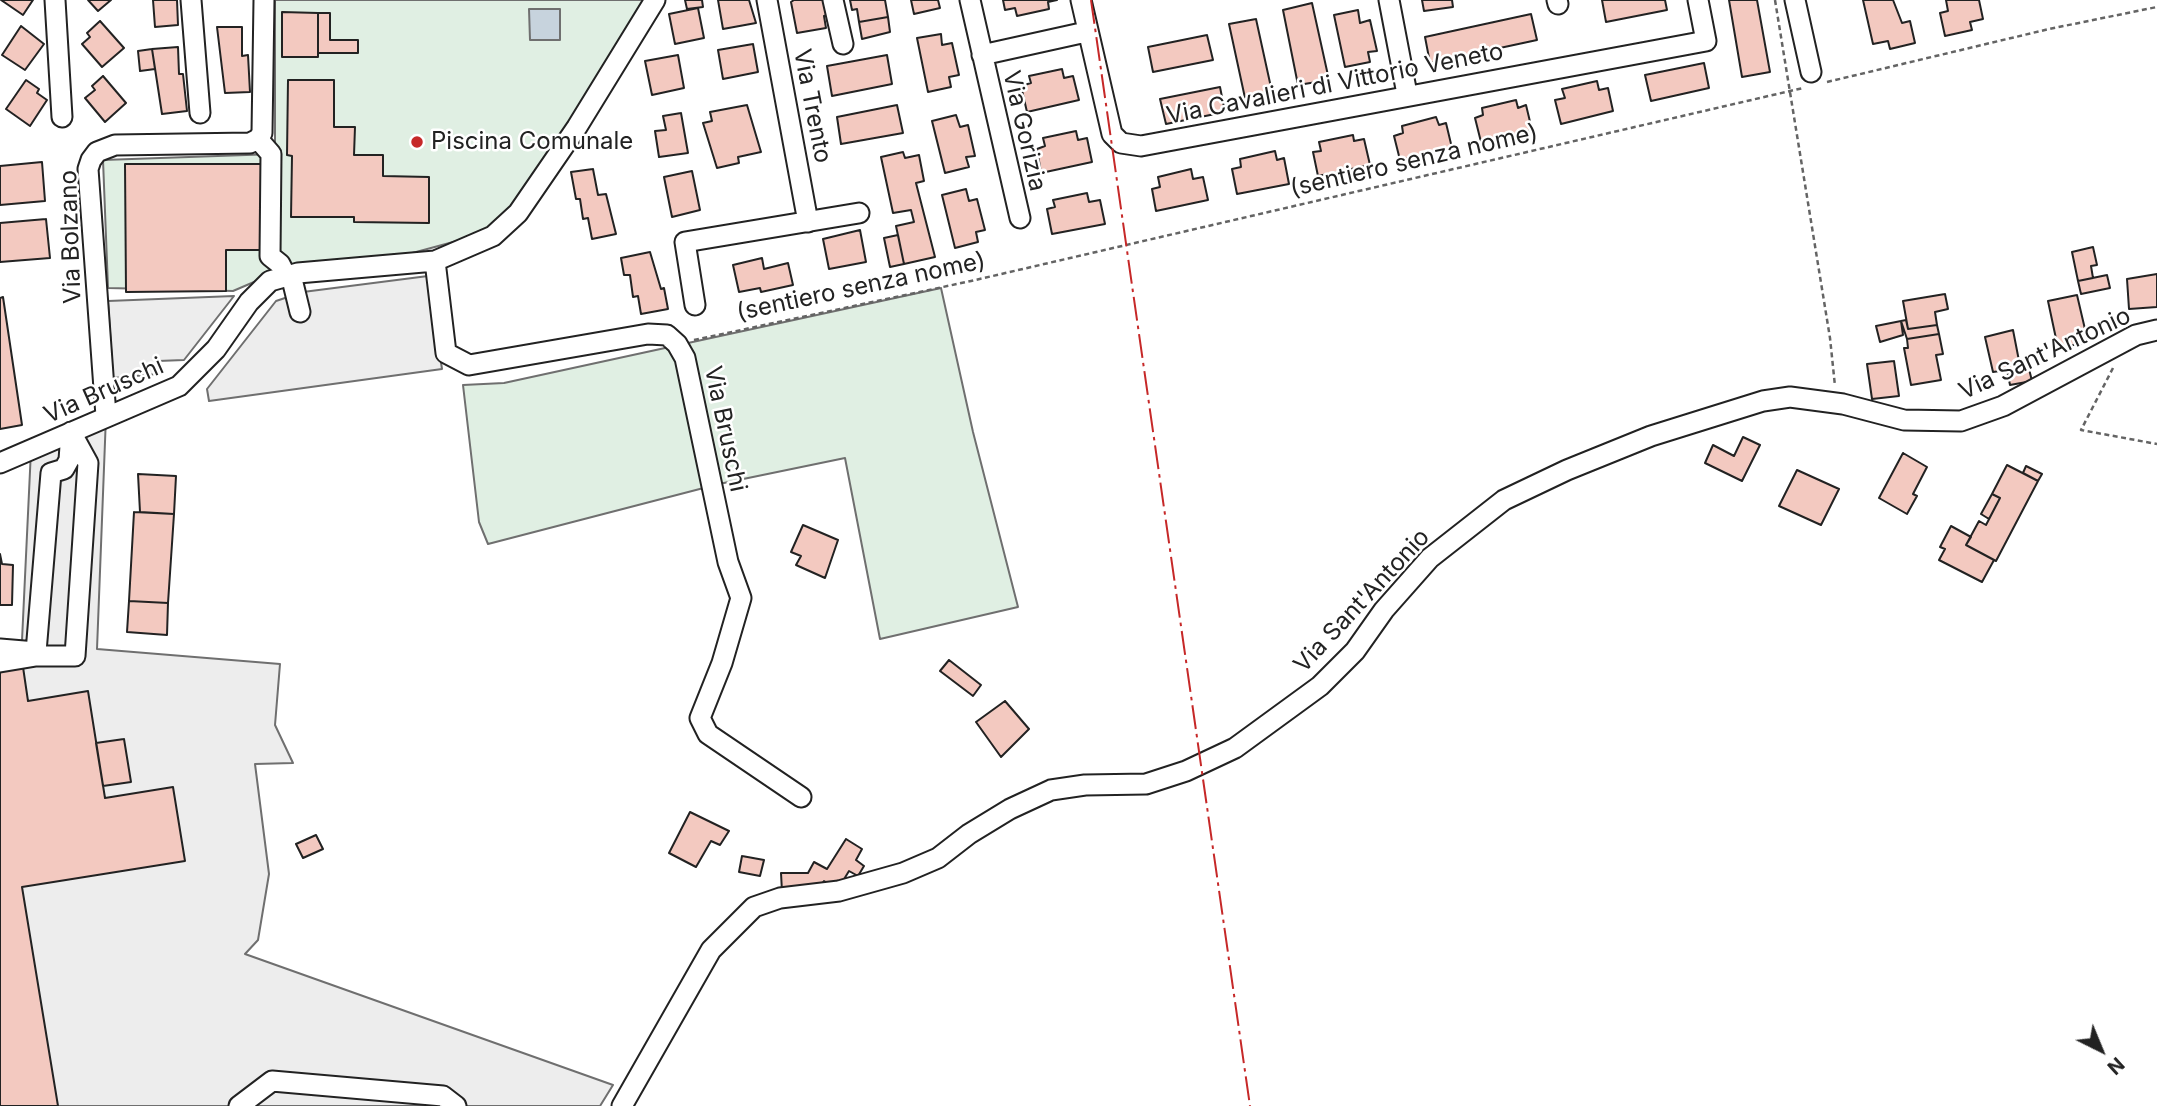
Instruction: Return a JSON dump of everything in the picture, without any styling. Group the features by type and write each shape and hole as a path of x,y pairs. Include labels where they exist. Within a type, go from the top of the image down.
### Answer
{"street":[{"path":"55,0 62,117"},
{"path":"191,0 200,113"},
{"path":"264,0 262,133 258,139 271,154 270,256 288,276 300,312"},
{"name":"Via Bruschi","path":"0,463 179,386 216,349 249,302 270,281 288,276 435,261 493,236 518,213 577,127 655,0"},
{"name":"Via Trento","path":"767,0 808,222"},
{"path":"833,0 843,44"},
{"name":"Via Gorizia","path":"970,0 1020,218"},
{"name":"Via Cavalieri di Vittorio Veneto","path":"1080,0 1104,112 1112,134 1121,143 1141,146 1407,94 1706,41 1698,0"},
{"path":"1389,0 1407,94"},
{"path":"1795,0 1810,82"},
{"name":"Via Gorizia","path":"982,55 1086,32"},
{"name":"Via Bolzano","path":"106,416 88,169 91,160 97,152 115,145 250,144 258,139"},
{"path":"695,305 685,242 859,213"},
{"name":"Via Bruschi","path":"435,261 446,353 469,365 648,334 667,335 677,344 685,358 728,562 741,598 723,663 700,718 708,734 801,797"},
{"name":"Via Sant'Antonio","path":"622,1106 711,950 754,907 780,898 839,891 903,873 938,859 990,821 1051,790 1085,785 1146,784 1186,771 1235,748 1320,686 1355,650 1384,610 1430,558 1504,500 1591,460 1723,412 1790,397 1837,404 1905,420 1961,421 2003,406 2127,340 2157,330"},
{"path":"36,654 51,472 64,469 69,460 71,432"},
{"path":"0,649 75,656 88,463 71,432"},
{"path":"0,662 36,654"},
{"path":"239,1106 272,1081 443,1096 456,1106"}],"path":[{"path":"1775,0 1830,338 1837,404"},
{"name":"(sentiero senza nome)","path":"677,344 971,281 1790,91 1810,82 2157,7"},
{"path":"2127,340 2081,430 2157,444"}],"green space":[{"name":"Piscina Comunale","path":"275,0 646,0 567,130 511,208 479,235 405,255 268,276 233,291 108,288 103,160 275,154"},
{"path":"941,288 973,432 1018,607 880,639 845,458 719,484 488,544 479,522 463,385 504,383"}],"shaded area":[{"path":"529,9 560,9 560,40 530,40"},
{"path":"428,276 442,369 209,401 207,389 276,301 303,292"},
{"path":"234,296 184,360 158,361 157,374 113,378 108,301"},
{"path":"106,416 97,649 280,664 275,725 293,763 255,764 269,874 258,940 245,954 613,1085 600,1106 0,1106 31,450"}],"building":[{"path":"1,0 33,0 23,15"},
{"path":"88,0 111,0 98,11"},
{"path":"153,0 177,0 178,25 155,27"},
{"path":"685,0 702,0 703,7 687,9"},
{"path":"718,0 749,0 756,23 723,29"},
{"path":"827,0 830,14 824,16 826,28 797,33 791,2"},
{"path":"850,0 885,0 888,17 859,22 857,9 852,10"},
{"path":"911,0 938,0 940,8 914,14"},
{"path":"1003,0 1057,0 1048,2 1049,9 1017,16 1015,8 1005,10"},
{"path":"1422,0 1452,0 1453,7 1424,11"},
{"path":"1602,0 1665,0 1667,10 1606,22"},
{"path":"1729,0 1757,0 1770,72 1742,77"},
{"path":"1863,0 1893,0 1902,23 1910,21 1915,43 1890,49 1888,41 1873,44"},
{"path":"1946,0 1979,0 1983,19 1970,22 1972,30 1945,36 1940,13 1948,11"},
{"path":"1312,3 1329,80 1298,85 1283,10"},
{"path":"698,8 704,38 675,44 669,14"},
{"path":"1358,10 1360,23 1370,20 1377,51 1368,52 1370,62 1345,67 1334,15"},
{"path":"282,12 318,13 318,57 282,57"},
{"path":"318,13 330,13 330,40 358,40 358,53 318,53"},
{"path":"1531,14 1537,40 1430,63 1425,37"},
{"path":"888,17 890,32 862,39 859,22"},
{"path":"1256,19 1272,92 1245,98 1229,24"},
{"path":"100,21 124,48 102,67 82,44 90,37 87,33"},
{"path":"21,26 44,44 25,70 2,55"},
{"path":"217,27 242,27 242,56 248,55 250,92 225,93"},
{"path":"941,34 942,45 952,43 959,75 949,77 951,87 928,92 917,38"},
{"path":"1207,35 1213,60 1153,72 1148,47"},
{"path":"753,44 758,72 723,79 718,50"},
{"path":"178,47 179,74 183,74 187,111 162,114 152,49"},
{"path":"152,49 155,69 140,71 138,51"},
{"path":"678,55 684,88 652,95 645,61"},
{"path":"887,55 892,84 832,96 827,66"},
{"path":"1704,63 1709,88 1651,101 1645,75"},
{"path":"1062,69 1064,78 1073,76 1079,100 1027,112 1021,86 1031,83 1029,76"},
{"path":"103,76 126,103 105,122 85,98 95,90 92,86"},
{"path":"26,80 39,89 37,93 47,100 30,126 6,109"},
{"path":"288,80 334,80 334,127 355,127 354,155 383,155 383,176 429,177 429,223 354,222 354,217 291,217 292,156 287,155"},
{"path":"1597,81 1599,90 1608,88 1613,111 1561,124 1555,100 1565,98 1562,89"},
{"path":"1220,87 1225,112 1166,124 1160,99"},
{"path":"1516,100 1518,108 1526,105 1532,130 1481,142 1475,118 1483,115 1482,108"},
{"path":"747,105 761,152 738,157 739,163 717,168 703,123 712,121 710,112"},
{"path":"897,105 903,133 841,144 837,117"},
{"path":"681,113 688,153 659,157 655,131 666,130 663,116"},
{"path":"956,115 960,127 968,125 975,156 966,157 969,167 945,173 932,121"},
{"path":"1436,117 1439,125 1446,123 1452,148 1400,160 1394,136 1403,133 1402,126"},
{"path":"1076,131 1078,140 1087,138 1092,162 1041,173 1037,149 1045,146 1043,138"},
{"path":"1353,135 1354,141 1364,139 1370,165 1318,176 1313,152 1321,151 1319,142"},
{"path":"1275,151 1277,160 1284,158 1289,184 1237,194 1232,169 1241,167 1240,159"},
{"path":"903,152 905,158 919,155 924,181 916,183 935,257 904,264 896,226 914,222 911,210 893,213 881,157"},
{"path":"42,162 45,201 0,205 0,166"},
{"path":"125,164 267,164 267,250 226,250 226,291 126,292"},
{"path":"593,169 598,195 606,194 616,234 592,239 588,218 583,219 580,199 576,199 571,172"},
{"path":"1191,169 1193,179 1203,177 1208,200 1156,211 1152,189 1160,187 1158,177"},
{"path":"692,171 700,210 672,217 664,177"},
{"path":"966,189 969,201 977,199 985,230 976,232 978,242 955,248 942,195"},
{"path":"1087,193 1089,202 1100,200 1105,224 1052,234 1047,209 1055,207 1053,200"},
{"path":"46,219 50,258 0,262 0,223"},
{"path":"860,230 866,262 829,269 823,239"},
{"path":"898,235 904,264 890,267 884,238"},
{"path":"2093,247 2097,265 2091,266 2093,278 2078,281 2072,252"},
{"path":"650,252 661,289 664,288 668,309 641,314 638,296 633,297 630,275 624,275 621,258"},
{"path":"762,258 764,269 788,263 793,285 761,292 760,288 739,292 733,265"},
{"path":"2157,274 2157,307 2129,309 2127,279"},
{"path":"2107,275 2110,288 2081,294 2078,281"},
{"path":"1945,294 1948,309 1935,312 1937,325 1908,329 1903,301"},
{"path":"2077,295 2088,342 2058,348 2048,301"},
{"path":"3,297 22,425 0,429 0,298"},
{"path":"1906,320 1908,329 1937,325 1939,334 1907,339 1901,321"},
{"path":"1901,321 1903,335 1880,342 1876,326"},
{"path":"2013,330 2020,366 2028,365 2032,381 2010,385 2007,370 1993,372 1985,337"},
{"path":"1939,334 1943,354 1936,355 1941,380 1911,385 1904,348 1908,348 1907,339"},
{"path":"1894,361 1899,396 1872,399 1867,364"},
{"path":"1743,437 1760,445 1742,481 1705,463 1713,445 1734,456"},
{"path":"1903,453 1927,467 1913,494 1917,496 1907,514 1879,498"},
{"path":"2007,465 2038,481 1996,561 1966,545 1979,521 1986,525 2000,498 1992,494"},
{"path":"2026,466 2042,474 2038,481 2023,473"},
{"path":"1797,470 1839,489 1821,525 1779,506"},
{"path":"138,474 176,476 174,514 140,512"},
{"path":"1992,494 2000,498 1989,519 1981,514"},
{"path":"134,512 174,514 168,603 129,601"},
{"path":"803,525 838,540 825,578 796,565 801,556 791,552"},
{"path":"1951,526 1971,537 1966,545 1994,560 1982,582 1939,560 1945,549 1940,547"},
{"path":"0,554 2,564 13,565 12,605 0,605"},
{"path":"129,601 168,603 167,635 127,632"},
{"path":"949,660 981,685 973,696 940,671"},
{"path":"23,667 28,701 88,691 105,798 173,787 185,861 22,887 58,1106 0,1106 0,670"},
{"path":"1005,701 1029,729 1001,757 976,722"},
{"path":"124,739 131,782 103,786 96,743"},
{"path":"690,812 729,831 720,845 711,841 696,867 669,853"},
{"path":"316,835 323,849 303,858 296,844"},
{"path":"846,839 862,849 856,860 864,866 858,876 849,871 838,889 824,881 817,891 782,892 781,873 808,873 814,862 827,869"},
{"path":"742,856 764,860 760,876 739,872"}],"power":[{"path":"1091,0 1250,1106"}],"place":[{"name":"Piscina Comunale","path":"417,142"}]}
